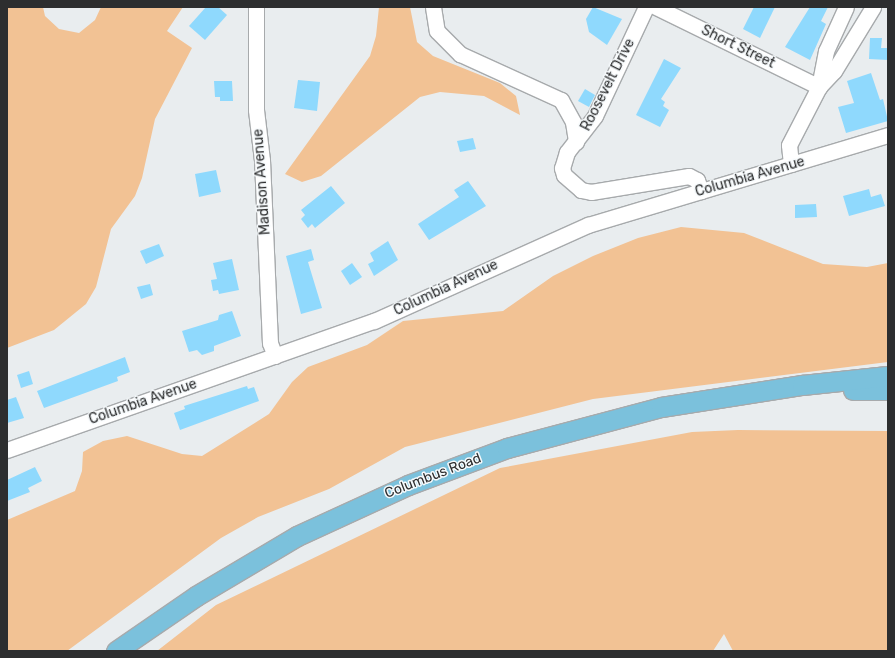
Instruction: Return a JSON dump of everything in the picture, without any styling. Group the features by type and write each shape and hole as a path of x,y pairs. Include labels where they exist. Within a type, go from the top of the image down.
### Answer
{"main road":[{"name":"Columbus Road","path":"116,651 196,596 297,536 415,482 507,448 611,419 784,388 888,376"},
{"name":"Columbus Road","path":"784,388 888,390"}],"street":[{"name":"Madison Avenue","path":"256,7 256,110 262,160 270,343 274,356"},
{"path":"433,7 437,31 460,54 477,64 540,88 561,100 573,122 576,142"},
{"name":"Roosevelt Drive","path":"646,7 595,116 567,152 562,168 568,181 580,190 603,192 689,176 697,180 701,191"},
{"name":"Short Street","path":"656,7 819,87"},
{"path":"819,87 826,51 846,7"},
{"path":"791,164 789,144 819,87 834,71 874,7"},
{"name":"Columbia Avenue","path":"7,450 374,321 588,225 888,136"}],"shaded area":[{"path":"7,7 43,7 45,16 59,29 79,33 95,20 101,7 183,7 167,31 192,48 155,119 142,178 135,196 111,229 96,287 86,304 54,330 7,348"},
{"path":"379,7 410,7 417,42 433,56 500,83 516,96 520,115 484,96 440,92 420,97 321,176 302,182 285,174 370,56 376,36"},
{"path":"681,227 744,233 823,264 867,267 888,263 888,362 593,399 405,447 329,489 258,517 221,538 67,651 7,651 7,520 75,491 82,471 83,452 103,441 127,436 182,454 202,456 269,414 292,382 308,367 367,345 403,321 503,311 553,276 593,256 638,238"},
{"path":"738,430 888,431 888,651 733,651 724,634 713,651 157,651 216,605 500,468 692,432"}],"building":[{"path":"206,7 218,7 227,15 205,40 189,26"},
{"path":"593,7 622,19 607,45 589,32 586,19"},
{"path":"754,7 775,7 760,38 743,29"},
{"path":"810,7 828,7 821,21 826,24 810,60 785,47"},
{"path":"870,38 882,38 881,48 888,48 888,60 869,59"},
{"path":"664,59 681,68 661,99 665,102 663,106 669,110 660,127 636,115"},
{"path":"871,73 880,100 883,99 888,121 846,133 838,107 854,103 847,81"},
{"path":"298,80 320,82 317,111 294,108"},
{"path":"214,81 232,81 233,101 220,101 220,97 215,97"},
{"path":"585,89 595,95 589,107 578,101"},
{"path":"473,138 476,149 460,152 457,141"},
{"path":"216,170 221,192 199,197 195,174"},
{"path":"468,181 486,206 429,240 418,224 459,197 454,190"},
{"path":"331,186 345,203 315,228 312,224 308,228 301,219 305,215 301,210"},
{"path":"869,189 871,197 881,194 885,206 849,216 843,196"},
{"path":"816,204 817,217 795,218 795,205"},
{"path":"388,241 398,260 374,276 368,264 374,261 370,253"},
{"path":"159,244 164,256 146,264 140,251"},
{"path":"311,249 314,260 308,262 322,308 301,314 286,256"},
{"path":"232,259 239,290 219,294 218,290 213,291 211,280 217,279 213,263"},
{"path":"352,263 362,277 350,285 341,271"},
{"path":"150,284 153,295 141,299 137,287"},
{"path":"232,311 241,336 214,346 214,351 202,355 197,350 189,352 182,331 218,320 219,315"},
{"path":"125,357 130,372 117,377 118,381 44,408 37,391"},
{"path":"29,371 33,384 21,388 17,375"},
{"path":"247,386 248,389 254,387 259,401 180,430 174,413 185,409 184,406"},
{"path":"16,397 24,418 7,423 7,400"},
{"path":"35,467 42,481 28,488 30,492 7,501 7,480"}]}
